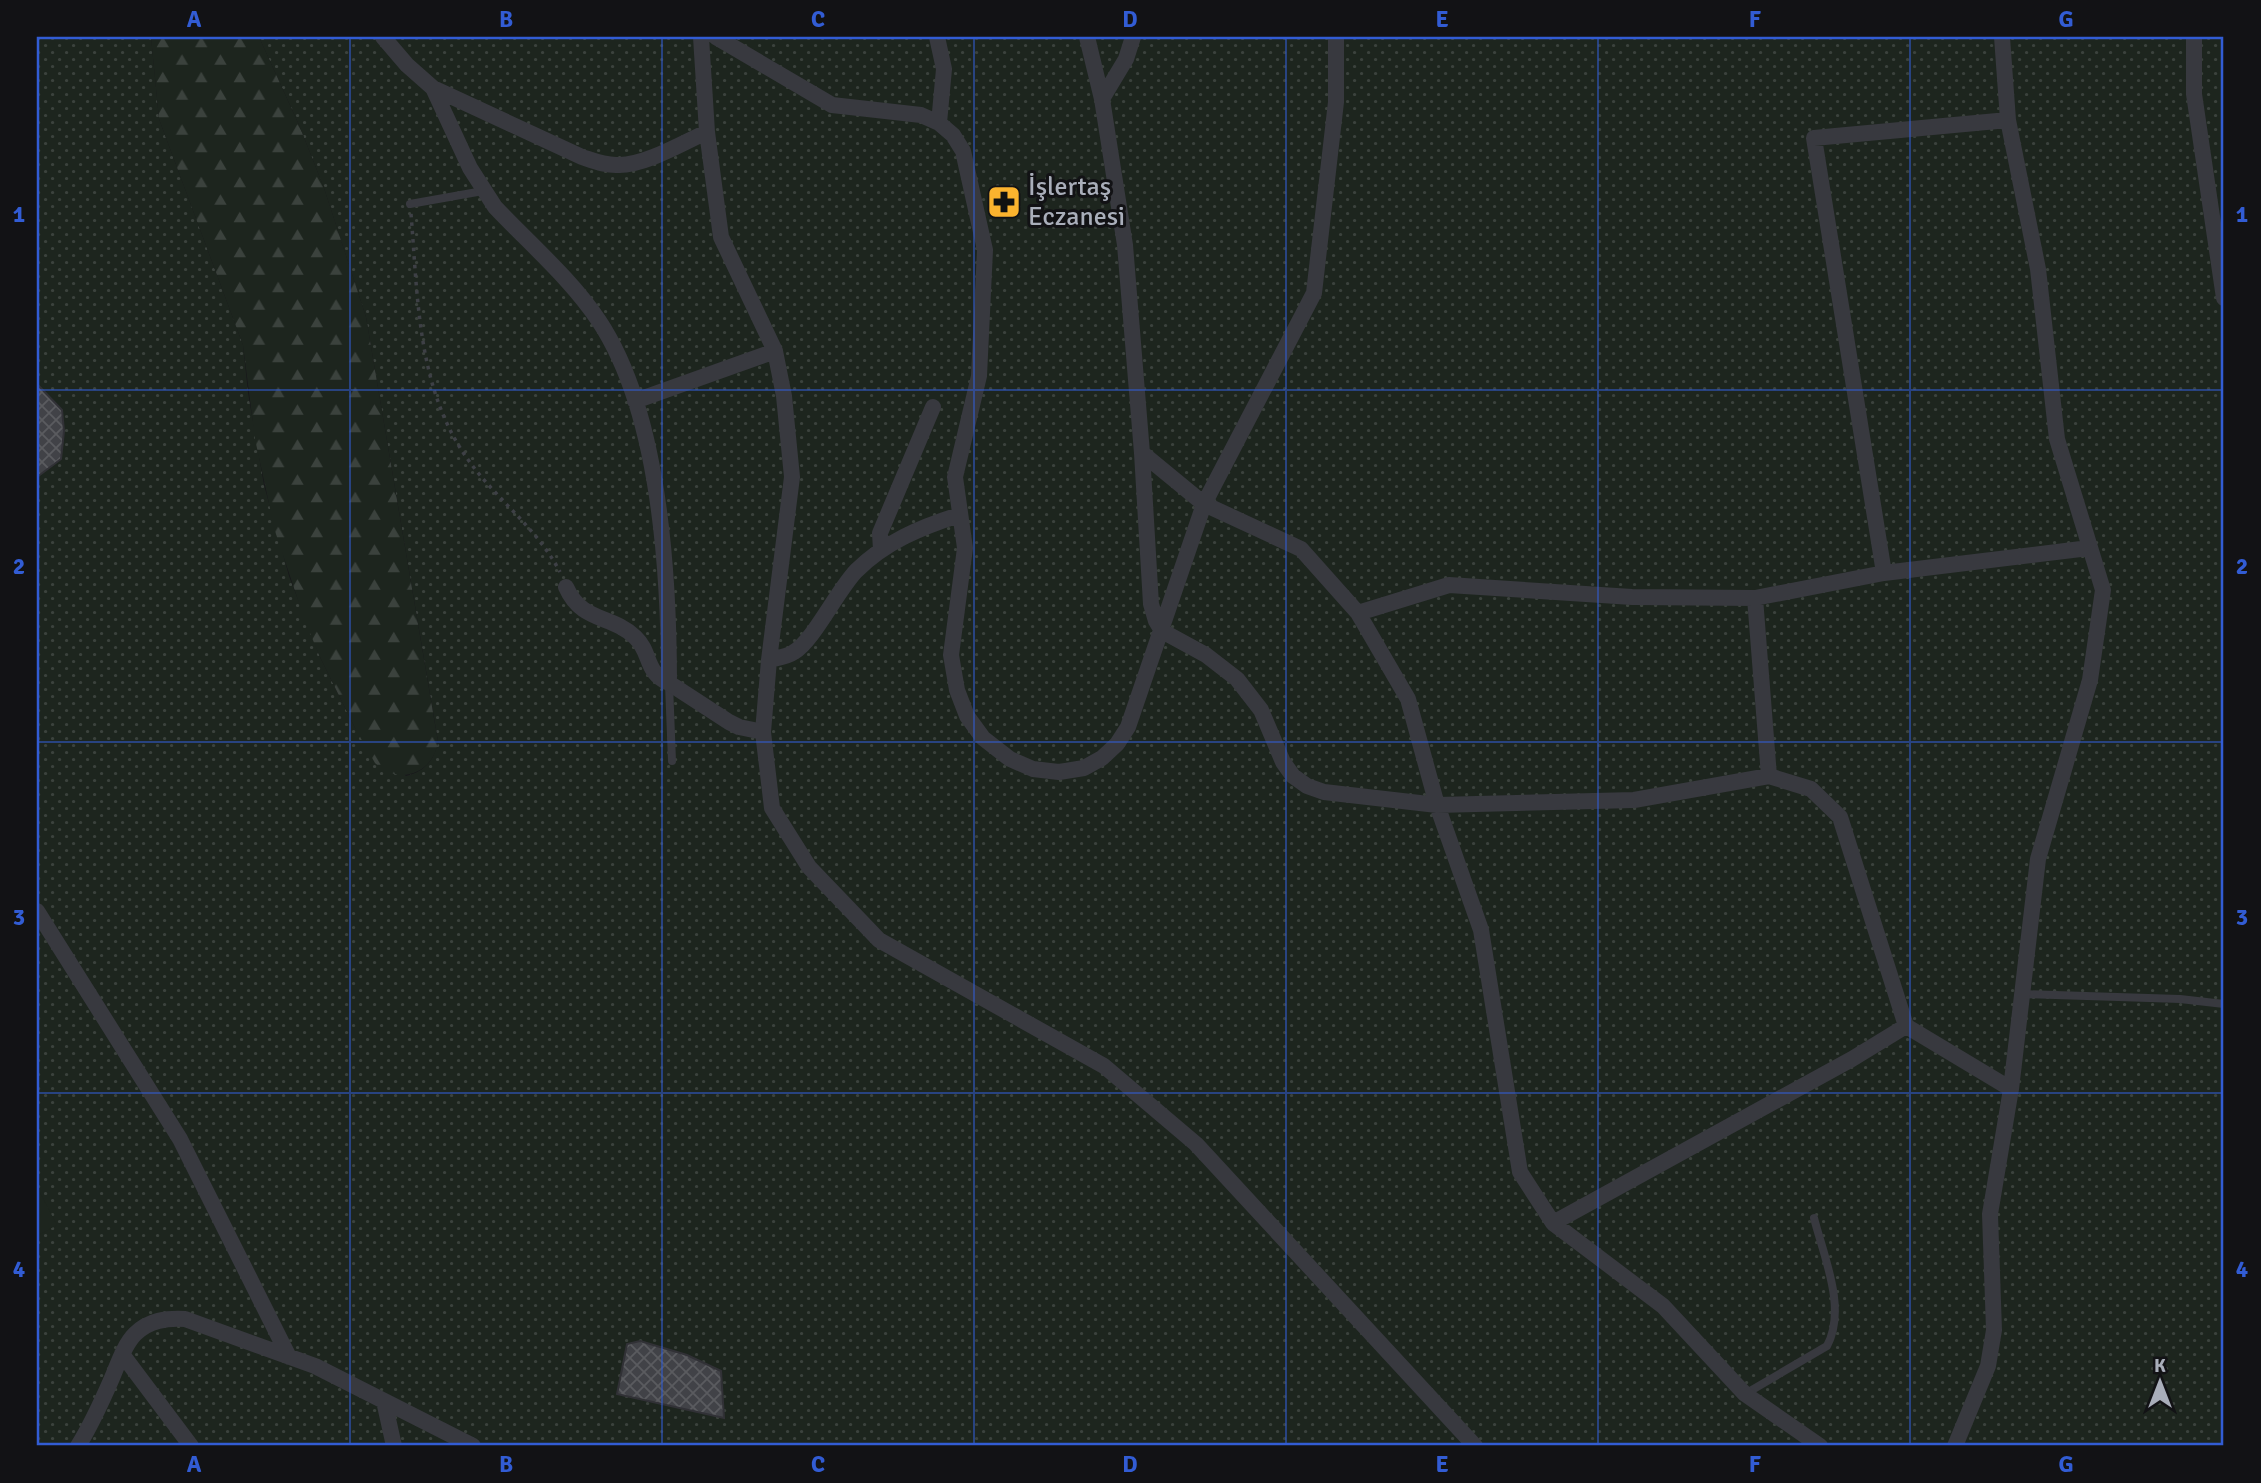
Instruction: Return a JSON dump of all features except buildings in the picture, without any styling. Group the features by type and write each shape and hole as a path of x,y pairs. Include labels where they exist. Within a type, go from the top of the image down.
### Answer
{"street":[{"path":"383,37 407,65 433,88 582,158 602,164 637,163 707,132"},
{"path":"701,37 707,132 722,237 775,351 784,396 792,477 769,660 763,732 772,808 809,867 878,940 1104,1066 1196,1144 1475,1446"},
{"path":"716,37 832,105 921,116 939,123 953,135 963,151 985,250 979,376 955,477 965,548 951,654 957,690 967,716 983,738 1010,759 1033,769 1059,772 1084,768 1102,758 1117,744 1128,727 1204,503 1314,292 1336,102 1336,37"},
{"path":"937,37 944,69 939,123"},
{"path":"1087,37 1101,99 1125,245 1151,604 1162,631 1206,654 1237,679 1261,710 1283,762 1293,776 1307,786 1324,792 1437,805 1634,800 1769,776 1811,789 1840,817 1906,1026 2011,1089"},
{"path":"1101,99 1126,60 1133,37"},
{"path":"1955,1446 1988,1366 1994,1330 1990,1214 2011,1089 2038,859 2090,680 2103,590 2057,439 2038,269 2008,120 2002,37"},
{"path":"2194,37 2194,94 2224,298"},
{"path":"433,88 483,191 583,299 599,321 625,372 653,475 667,586 669,683"},
{"path":"1884,573 1814,138 2008,120"},
{"path":"635,401 775,351"},
{"path":"881,550 880,533 933,407"},
{"path":"1142,453 1204,503 1301,549 1358,613 1408,699 1437,805 1481,930 1520,1172 1553,1223 1664,1306 1745,1394 1820,1446"},
{"path":"769,660 793,653 803,646 843,586 881,550 926,525 959,515"},
{"path":"1358,613 1449,585 1632,597 1755,598 1884,573 2089,548"},
{"path":"566,587 576,603 588,614 627,630 634,636 657,677 729,722 763,732"},
{"path":"1755,598 1769,776"},
{"path":"37,911 180,1139 289,1357"},
{"path":"1553,1223 1852,1059 1906,1026"},
{"path":"78,1446 92,1424 122,1354 134,1335 149,1324 166,1318 185,1319 315,1366 467,1445"},
{"path":"122,1354 191,1446"},
{"path":"384,1401 394,1446"}],"lane":[{"path":"410,204 483,191"},
{"path":"669,683 673,761"},
{"path":"2022,994 2180,999 2224,1004"},
{"path":"1745,1394 1827,1346 1833,1336 1836,1304 1814,1218"}],"path":[{"path":"410,204 419,312 428,373 441,411 470,463 540,539 556,564 566,587"}],"green space":[{"path":"37,37 151,37 159,119 243,345 248,393 264,485 289,576 320,657 355,728 406,776 418,772 428,764 438,741 366,317 324,188 259,37 2224,37 2224,1446 37,1446"},
{"path":"151,37 259,37 324,188 366,317 438,742 429,762 413,773 394,774 375,763 320,657 305,621 275,531 255,439 243,345 159,119"},
{"path":"37,1187 57,1225 37,1236"}],"place":[{"name":"İşlertaş Eczanesi","path":"1004,202"}]}
